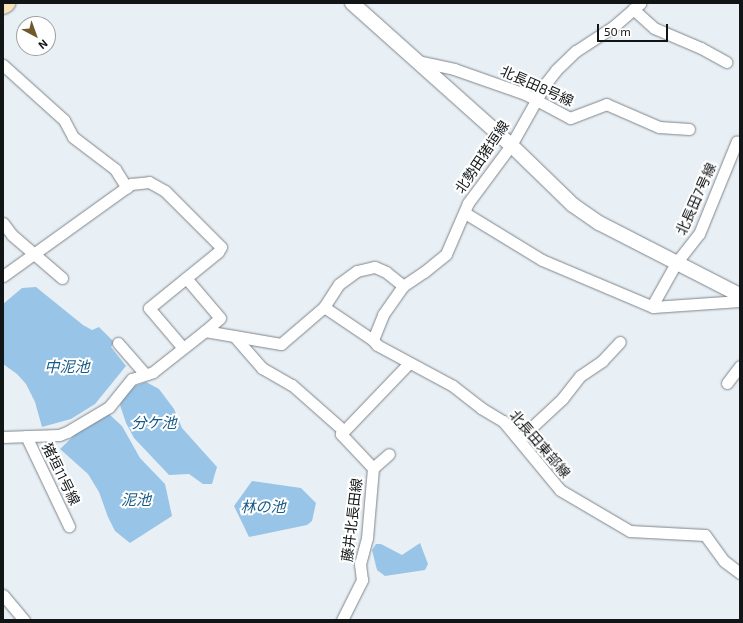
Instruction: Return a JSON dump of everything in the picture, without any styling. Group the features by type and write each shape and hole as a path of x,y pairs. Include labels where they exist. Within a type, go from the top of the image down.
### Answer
{"main road":[{"path":"3,6 6,3"}],"street":[{"path":"352,3 511,145 573,205 599,223 740,294"},
{"path":"636,6 654,28 701,48 726,62"},
{"name":"北勢田猪垣線","path":"403,286 443,259 468,203 511,145 546,83 567,58 614,26 636,6"},
{"name":"北長田8号線","path":"416,60 454,69 536,99 570,118 606,104 659,127 689,129"},
{"path":"3,65 64,120 73,137 115,169 127,188"},
{"name":"北長田7号線","path":"652,306 676,263 699,234 738,141"},
{"path":"3,276 36,255 127,188 141,182 159,187 221,247 218,252 149,308 182,348"},
{"path":"464,213 542,260 652,306 740,301"},
{"path":"3,223 12,235 62,278"},
{"path":"205,331 281,344 324,307 347,276 375,267 386,272 403,286 383,314 373,340"},
{"path":"3,436 59,435 67,432 109,407 124,386 144,373 153,372 205,331 220,318 186,278"},
{"name":"北長田東部線","path":"324,307 409,363 467,394 481,408 503,421 519,439 546,476 572,497 630,531 705,535 724,561 740,573"},
{"path":"234,336 262,368 292,385 344,431 409,363"},
{"path":"519,439 562,399 580,376 602,361 620,342"},
{"path":"118,343 144,373"},
{"path":"727,383 740,366"},
{"name":"藤井北長田線","path":"342,620 362,580 360,564 366,538 373,468 341,434 344,431"},
{"name":"猪垣11号線","path":"26,436 69,526"},
{"path":"373,468 389,454"},
{"path":"3,595 24,620"}],"water":[{"name":"中泥池","path":"36,287 83,325 92,330 99,327 114,342 111,347 126,366 95,404 71,419 42,427 35,402 26,384 17,374 3,364 3,304 22,288"},
{"name":"分ケ池","path":"146,382 159,389 174,409 182,428 217,467 212,484 203,484 189,474 169,475 134,438 126,423 120,405 125,395 135,386"},
{"name":"泥池","path":"109,414 122,426 140,458 165,484 172,516 130,543 115,531 99,492 88,474 60,449 82,428"},
{"name":"林の池","path":"252,481 301,488 316,503 312,521 307,525 249,537 234,506"},
{"path":"420,543 428,564 425,570 385,576 377,570 372,550 376,544 381,544 402,555"}]}
